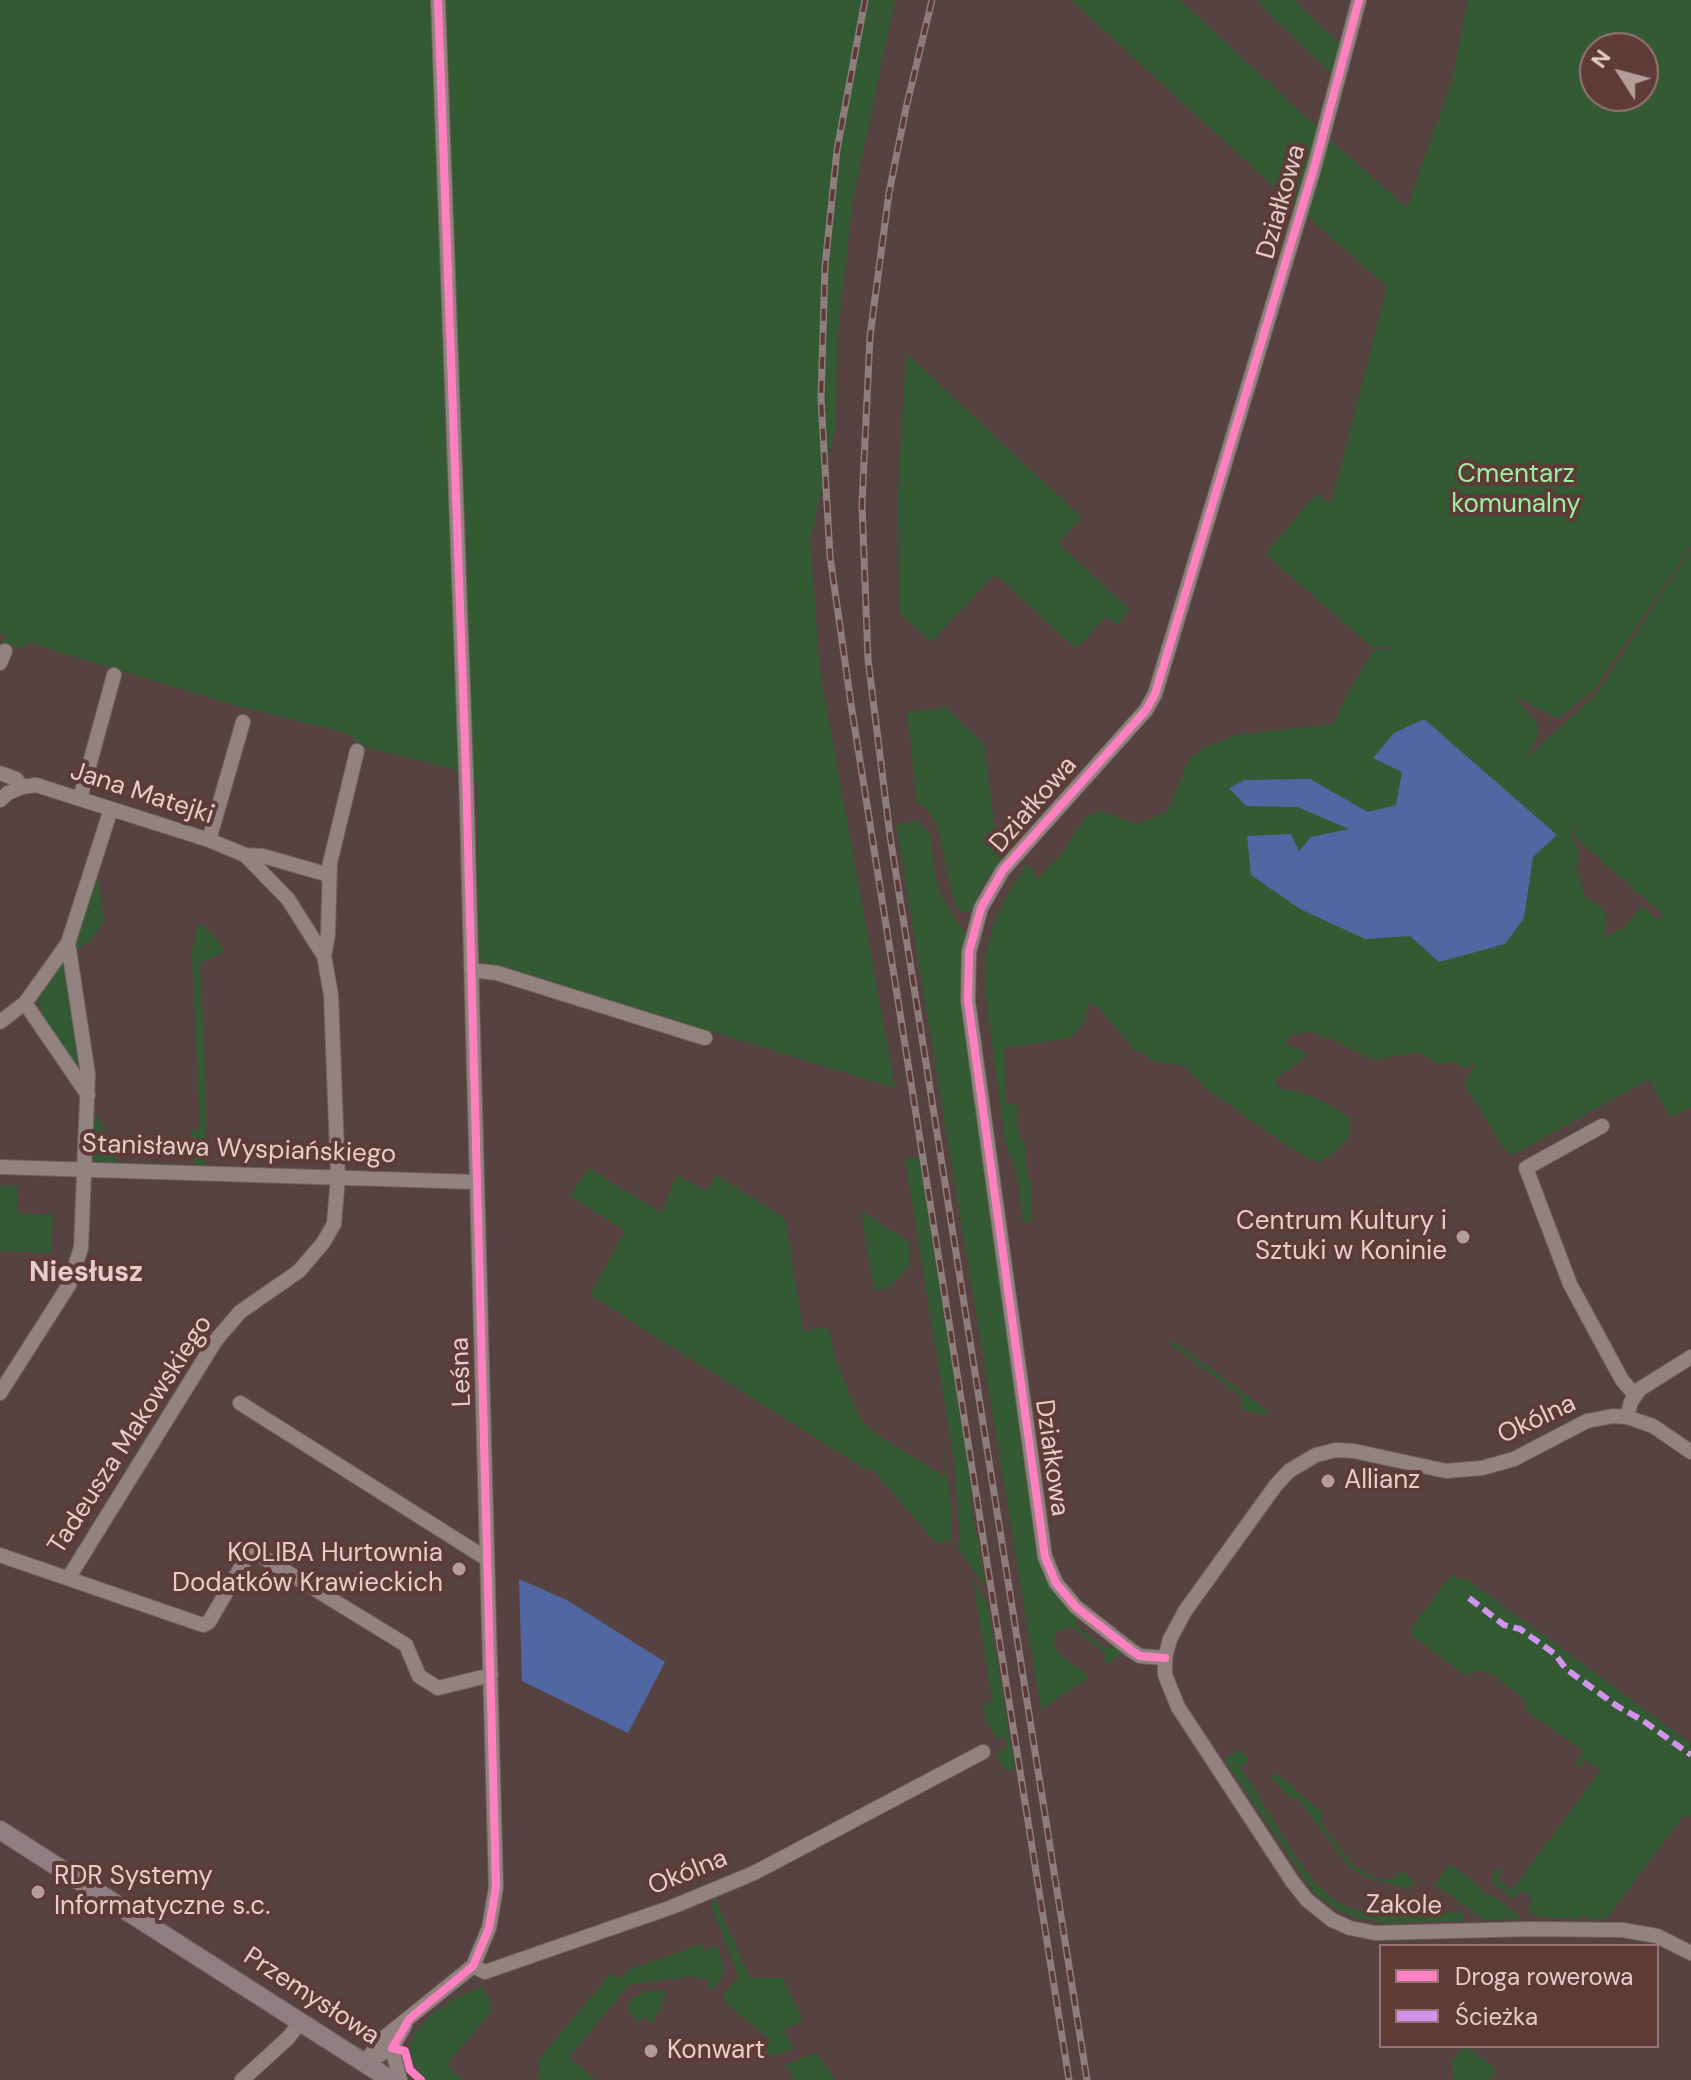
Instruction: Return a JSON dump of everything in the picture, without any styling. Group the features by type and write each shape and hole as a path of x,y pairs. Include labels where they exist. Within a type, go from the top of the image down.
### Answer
{"main road":[{"name":"Przemysłowa","path":"0,1830 391,2080"}],"street":[{"name":"Leśna","path":"438,0 466,772 496,1887 489,1928 473,1966"},
{"name":"Działkowa","path":"1165,1658 1140,1656 1076,1607 1056,1583 1045,1557 968,1001 969,952 981,908 1003,870 1146,710 1155,694 1310,182 1359,0"},
{"path":"80,799 114,675"},
{"path":"209,840 243,722"},
{"path":"329,875 357,751"},
{"name":"Jana Matejki","path":"0,773 16,779 22,787 36,785 209,840 245,855 263,856 329,875 328,934 324,956 331,995 338,1177"},
{"path":"0,800 22,787"},
{"path":"0,1022 25,1003 68,943 111,809"},
{"name":"Jana Matejki","path":"245,855 288,899 324,956"},
{"path":"0,1393 69,1285 81,1248 88,1074 68,943"},
{"path":"471,970 497,973 705,1038"},
{"path":"25,1003 88,1095"},
{"path":"1602,1126 1526,1168 1570,1284 1625,1385 1635,1395"},
{"name":"Stanisława Wyspiańskiego","path":"0,1167 476,1182"},
{"name":"Tadeusza Makowskiego","path":"338,1177 334,1224 323,1243 299,1271 240,1312 216,1340 69,1577 203,1625 209,1622 251,1550 406,1645 419,1676 438,1688 491,1675"},
{"path":"1691,1357 1646,1384 1635,1395 1627,1417 1653,1426 1691,1452"},
{"path":"240,1403 487,1559"},
{"name":"Okólna","path":"1165,1658 1170,1639 1185,1611 1276,1485 1304,1461 1336,1450 1446,1471 1482,1468 1514,1459 1587,1421 1627,1417"},
{"path":"0,1555 69,1577"},
{"name":"Zakole","path":"1165,1658 1165,1675 1184,1717 1292,1881 1307,1900 1332,1920 1350,1928 1375,1933 1623,1930 1657,1936 1691,1953"},
{"name":"Okólna","path":"473,1966 485,1972 672,1907 728,1884 803,1848 983,1752"},
{"path":"365,2063 380,2041 473,1966"},
{"path":"365,2063 392,2048 410,2018"},
{"path":"242,2080 288,2038 301,2021"},
{"path":"392,2048 400,2080"}],"green space":[{"path":"0,0 895,0 852,205 837,344 836,425 810,541 820,671 895,1088 479,960 477,782 454,769 365,747 346,733 234,705 27,642 23,648 2,643 5,635 0,633"},
{"path":"1071,0 1180,0 1320,130 1297,208"},
{"path":"1261,0 1293,0 1341,45 1333,75 1258,3"},
{"name":"Cmentarz komunalny","path":"1468,0 1691,0 1691,546 1594,690 1557,719 1514,696 1538,725 1538,737 1524,760 1596,695 1691,549 1691,1107 1671,1118 1649,1079 1513,1155 1504,1149 1465,1085 1476,1061 1465,1069 1454,1062 1439,1064 1417,1052 1375,1060 1332,1039 1309,1032 1290,1035 1285,1044 1308,1053 1275,1079 1279,1088 1306,1094 1351,1119 1349,1136 1335,1152 1318,1163 1283,1143 1203,1086 1185,1066 1152,1061 1140,1051 1136,1052 1100,1009 1091,1003 1085,1012 1086,1020 1070,1038 1004,1048 1006,1104 1017,1105 1021,1141 1025,1142 1027,1178 1031,1179 1032,1221 1023,1223 1017,1174 1005,1140 985,991 986,956 993,925 1025,866 1034,870 1036,881 1060,856 1086,817 1099,811 1137,824 1167,812 1189,759 1204,748 1235,735 1333,724 1349,690 1374,650 1401,648 1371,646 1265,554 1317,493 1331,504 1387,287 1304,213 1328,138 1407,208 1452,80","holes":["1374,758 1557,835 1533,857 1524,918 1439,962 1410,936 1365,939 1248,836 1299,852 1311,837 1350,829 1297,806 1310,779 1368,812 1396,805 1402,771","1575,825 1574,836 1663,915 1659,921 1642,906 1623,928 1603,937 1607,927 1604,910 1585,896 1576,868 1580,852 1570,837"]},
{"path":"906,353 1082,518 1058,543 1130,610 1117,625 1107,616 1076,649 995,574 931,642 899,613 898,491"},
{"path":"946,708 984,744 999,862 981,888 971,912 961,911 955,906 937,825 927,809 917,802 907,712"},
{"path":"917,820 930,833 936,881 942,898 965,934 961,990 1036,1550 1045,1578 1056,1596 1076,1617 1075,1624 1105,1648 1116,1646 1122,1653 1106,1665 1106,1654 1072,1627 1059,1630 1054,1637 1055,1650 1089,1677 1041,1709 896,825"},
{"path":"95,879 99,882 104,922 88,943 74,951"},
{"path":"199,922 216,938 224,951 200,964 206,1089 205,1168 194,1168 192,1130 200,1129 192,953"},
{"path":"63,960 82,1078 42,1014 37,998 38,990"},
{"path":"95,1112 118,1157 115,1164 97,1162 91,1156"},
{"path":"920,1156 973,1497 970,1499 986,1587 958,1549 954,1460 905,1160"},
{"path":"589,1168 661,1213 677,1175 708,1192 716,1175 781,1216 786,1222 803,1331 828,1327 836,1361 855,1408 868,1428 946,1478 943,1439 952,1513 952,1545 945,1539 940,1545 931,1537 871,1468 868,1471 590,1295 625,1231 570,1196"},
{"path":"0,1185 18,1186 17,1213 53,1215 51,1253 0,1251"},
{"path":"861,1210 909,1242 909,1267 889,1288 874,1290"},
{"path":"1171,1340 1267,1410 1266,1415 1243,1410 1240,1404 1242,1397 1169,1343"},
{"path":"1450,1576 1470,1581 1691,1744 1691,1818 1685,1814 1606,1919 1588,1919 1587,1916 1580,1916 1579,1919 1539,1917 1527,1909 1533,1899 1523,1891 1512,1898 1491,1878 1498,1868 1503,1871 1497,1880 1512,1890 1601,1770 1586,1759 1580,1767 1575,1764 1584,1751 1526,1711 1526,1700 1490,1673 1481,1670 1466,1676 1412,1636 1411,1629"},
{"path":"973,1578 987,1604 998,1665 1015,1769 1007,1771 996,1756 1006,1748 1005,1738 996,1738 985,1720 984,1705 992,1701"},
{"path":"1237,1750 1248,1757 1248,1762 1240,1767 1300,1863 1319,1887 1336,1901 1359,1911 1385,1915 1463,1912 1465,1921 1385,1923 1356,1918 1314,1893 1224,1759"},
{"path":"1276,1773 1323,1813 1320,1822 1353,1865 1384,1880 1392,1880 1399,1872 1406,1873 1416,1885 1402,1887 1362,1876 1349,1867 1296,1796 1291,1799 1272,1778"},
{"path":"1450,1864 1482,1888 1480,1891 1487,1896 1490,1894 1520,1919 1484,1920 1435,1884"},
{"path":"715,1898 750,1978 783,1978 803,2021 784,2029 793,2049 771,2056 763,2050 771,2040 726,2003 723,1995 739,1977 711,1904"},
{"path":"701,1944 703,1951 716,1945 722,1957 723,1973 717,1986 710,1989 707,1986 710,1982 694,1976 629,1985 569,2057 594,2078 538,2080 540,2065 537,2062 611,1973 620,1980 628,1970"},
{"path":"483,1986 490,2000 491,2012 446,2065 463,2080 424,2080 407,2053 415,2033 431,2015 453,1999"},
{"path":"667,1990 653,2024 644,2017 639,2022 629,2012 632,1998 645,1992"},
{"path":"1463,2048 1468,2048 1497,2070 1490,2080 1454,2080 1452,2061"},
{"path":"816,2053 836,2080 790,2080 794,2075 784,2066"}],"water":[{"path":"1424,719 1557,835 1533,857 1524,918 1505,944 1439,962 1410,936 1365,939 1300,909 1251,875 1247,836 1291,834 1299,851 1311,837 1349,829 1297,807 1246,806 1229,788 1245,780 1310,779 1368,812 1396,805 1402,772 1373,758 1394,733"},
{"path":"519,1579 567,1600 665,1662 628,1733 522,1681"}],"railway":[{"path":"865,0 837,150 825,267 821,399 830,556 1069,2080"},
{"path":"932,0 889,193 870,336 862,504 868,659 890,836 1087,2080"}],"marked path":[{"path":"1469,1598 1504,1625 1520,1629 1555,1654 1566,1669 1691,1755"}],"cycle path":[{"path":"421,2080 410,2070 405,2051 392,2048 410,2018 473,1966 489,1928 496,1887 466,772 438,0"},
{"path":"1165,1658 1140,1656 1076,1607 1056,1583 1045,1557 968,1001 969,952 981,908 1003,870 1146,710 1155,694 1314,168 1359,0"}],"place":[{"name":"Centrum Kultury i Sztuki w Koninie","path":"1463,1237"},
{"name":"Allianz","path":"1328,1481"},
{"name":"KOLIBA Hurtownia Dodatków Krawieckich","path":"459,1569"},
{"name":"RDR Systemy Informatyczne s.c.","path":"38,1892"},
{"name":"Konwart","path":"651,2051"}],"district":[{"name":"Niesłusz","path":"86,1274"}]}
